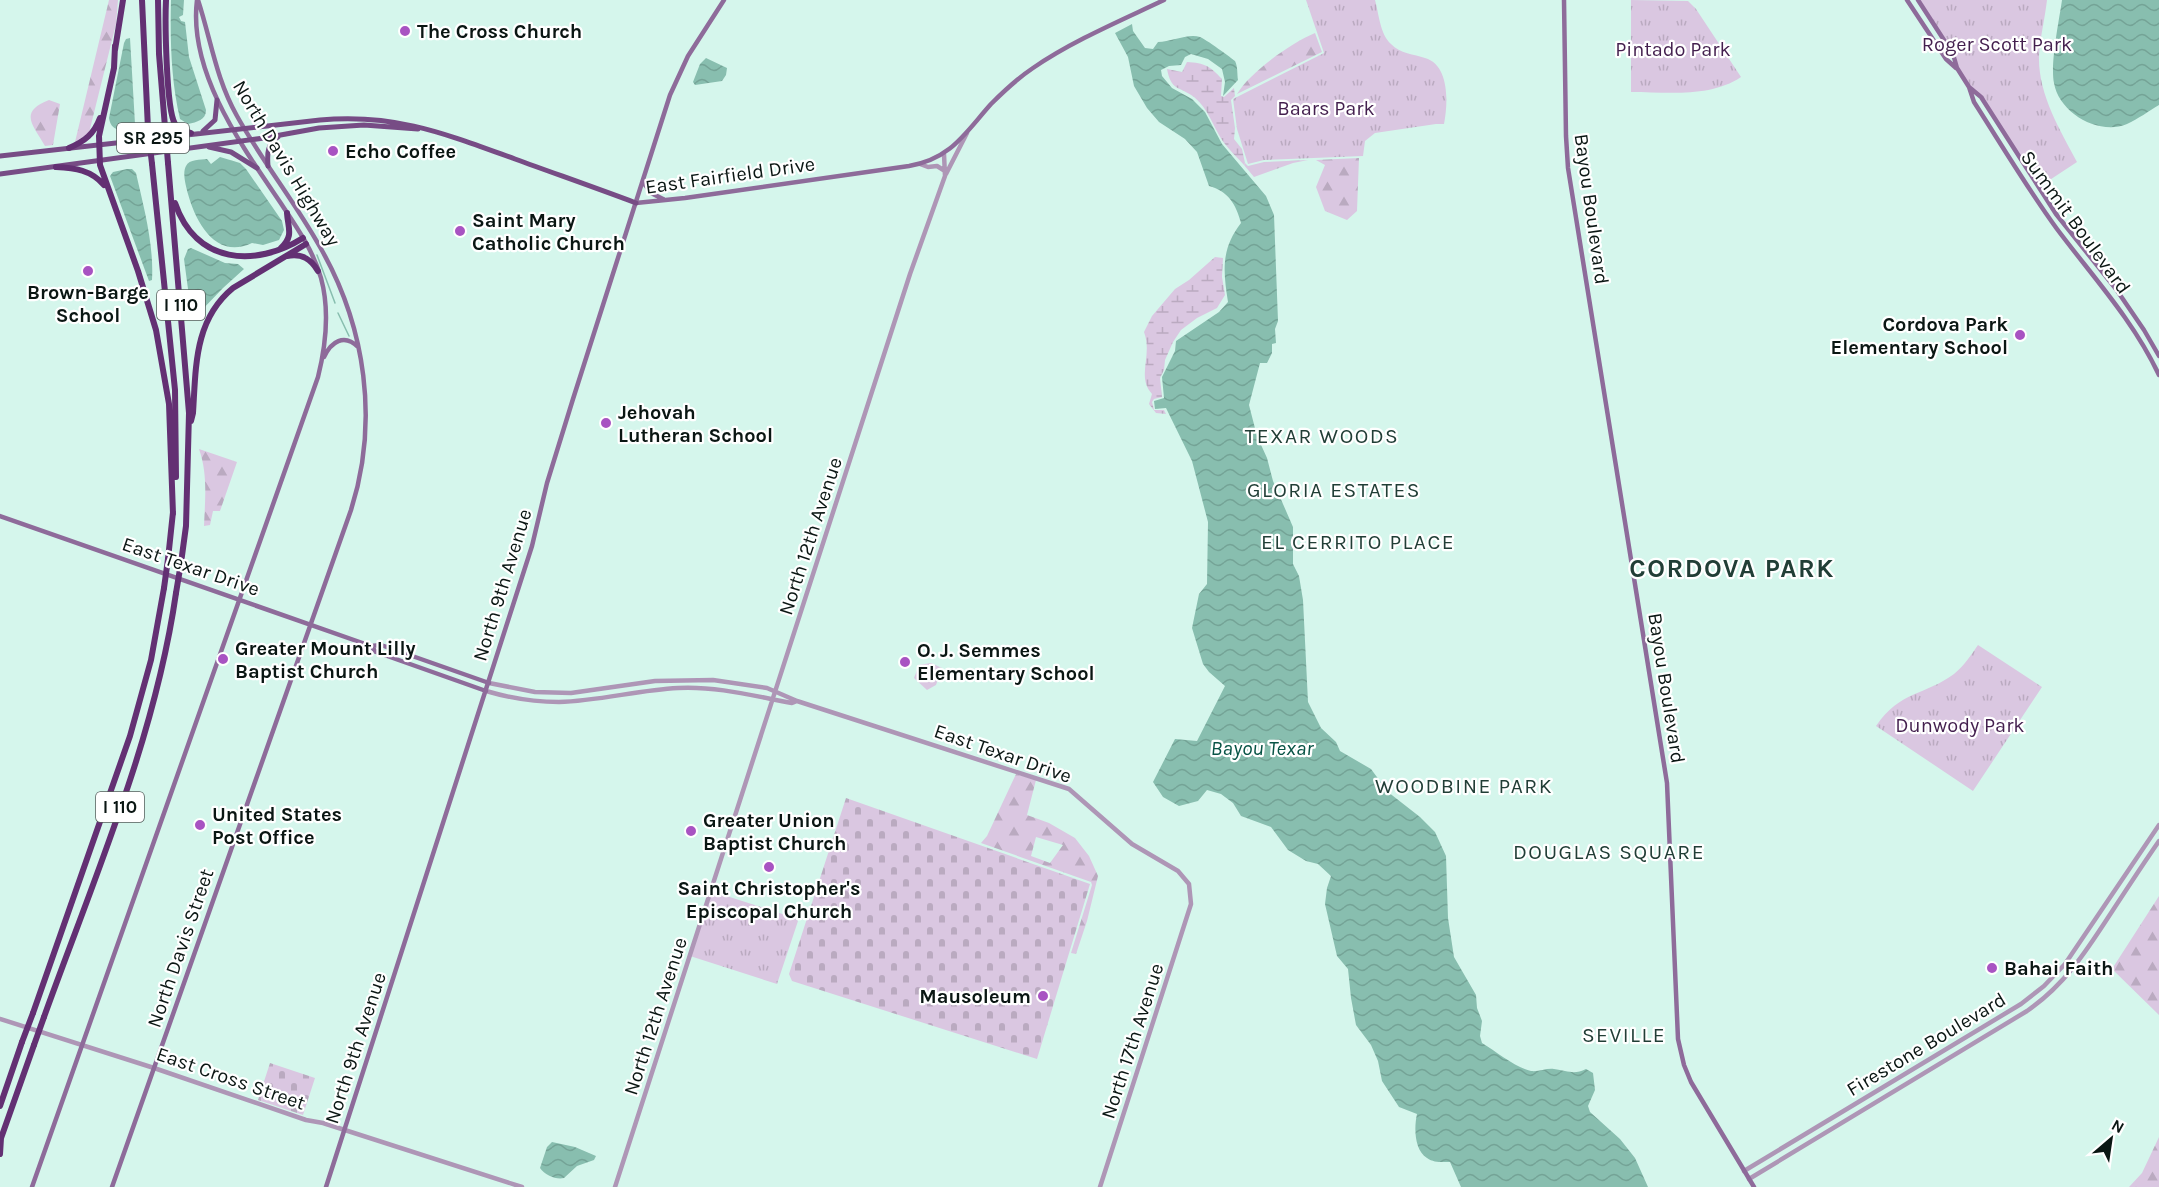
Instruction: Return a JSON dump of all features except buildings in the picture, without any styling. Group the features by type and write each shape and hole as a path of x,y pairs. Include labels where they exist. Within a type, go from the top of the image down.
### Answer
{"highway":[{"path":"69,147 84,141 97,126 123,0"},
{"name":"I 110","path":"0,1106 130,736 151,660 168,559 177,451 175,390 148,129 142,0"},
{"name":"I 110","path":"1,1139 148,724 163,664 181,563 186,526 188,382 159,54 158,0"},
{"path":"166,0 167,62 172,117 176,125 191,133"},
{"path":"115,46 114,68 99,145 100,169 138,271 156,330 170,412 173,514"},
{"path":"56,166 88,172 107,188"},
{"path":"171,182 174,198 183,220 199,240 223,254 241,258 256,257 271,254 305,241"},
{"path":"271,254 289,239 287,213"},
{"path":"189,427 193,414 197,353 201,333 207,319 224,295 305,241"},
{"path":"284,257 293,255 306,257 318,271"},
{"path":"0,1101 8,1084"},
{"path":"0,1154 1,1139"}],"main road":[{"name":"North Davis Highway","path":"198,0 196,13 201,51 217,100 233,130 305,241 318,271 323,286 326,316 321,364"},
{"name":"North Davis Highway","path":"198,0 218,75 228,99 244,129 316,239 347,304"},
{"name":"North 9th Avenue","path":"326,1187 489,683 532,546 562,433 673,87 688,56 724,0"},
{"path":"944,154 967,133 993,102 1030,70 1051,56 1164,0"},
{"name":"Bayou Boulevard","path":"1564,0 1568,168 1669,795 1678,1039 1691,1082 1754,1187"},
{"name":"Summit Boulevard","path":"1907,0 1946,59 1957,68"},
{"name":"Summit Boulevard","path":"1918,0 1953,54 1957,68 1969,87 1974,102 2049,218 2121,310 2159,375"},
{"name":"Summit Boulevard","path":"1969,87 1981,97 2061,222 2132,311 2159,356"},
{"path":"201,132 215,120 218,113 217,100"},
{"name":"East Fairfield Drive","path":"0,156 191,133 354,118 396,121 458,138 636,203 920,164 944,154"},
{"name":"East Fairfield Drive","path":"0,174 340,126 422,129"},
{"path":"268,166 268,146 280,135"},
{"path":"201,146 231,152 257,168"},
{"path":"643,182 653,195 666,200"},
{"path":"305,241 312,233"},
{"path":"305,241 316,239"},
{"name":"North Davis Street","path":"112,1187 351,510 361,472 366,421 364,380 347,304"},
{"path":"32,1187 321,364 330,345 338,341 350,341 359,350"},
{"name":"East Texar Drive","path":"0,516 371,646 381,645 489,683"},
{"name":"East Texar Drive","path":"371,646 376,652 486,691"}],"street":[{"path":"920,164 928,167 937,166 945,174 956,158 967,133"},
{"name":"North 12th Avenue","path":"615,1187 907,282 945,174 944,154"},
{"name":"East Texar Drive","path":"489,683 535,692 571,693 656,681 691,679 731,682 776,691 797,701 1069,789 1132,844 1183,875 1191,889 1191,904"},
{"name":"East Texar Drive","path":"486,691 517,699 547,702 695,688 728,690 792,703 797,701"},
{"name":"Firestone Boulevard","path":"1744,1171 2033,996 2065,964 2159,825"},
{"name":"Firestone Boulevard","path":"1749,1179 2039,1003 2074,968 2159,841"},
{"path":"2123,878 2130,883"},
{"name":"North 17th Avenue","path":"1100,1187 1191,904"},
{"name":"East Cross Street","path":"0,1018 253,1103 522,1187"}],"green space":[{"path":"109,0 118,0 116,24 89,133 75,142"},
{"name":"Baars Park","path":"1306,0 1375,0 1387,40 1403,52 1425,58 1439,68 1446,96 1444,124 1375,133 1365,141 1363,156 1264,160 1248,164 1237,129 1233,99 1324,53"},
{"name":"Pintado Park","path":"1631,0 1688,1 1696,9 1741,77 1729,84 1702,91 1631,92"},
{"name":"Roger Scott Park","path":"1918,0 2047,0 2039,56 2042,84 2051,111 2077,162 2039,187 1981,97 1969,87"},
{"path":"1315,33 1322,52 1237,94 1251,77 1272,59"},
{"path":"1187,62 1203,64 1222,79 1221,96 1224,97 1234,88 1235,96 1231,100 1235,128 1234,139 1242,149 1244,165 1222,140 1199,101 1173,85 1167,69 1182,72"},
{"path":"49,100 60,104 53,145 45,146 33,125 31,114 39,105"},
{"path":"1359,158 1357,211 1347,220 1325,211 1316,187 1325,165 1316,160"},
{"path":"1308,160 1254,177 1244,165 1245,163 1248,166 1264,162"},
{"path":"1215,257 1223,258 1222,277 1225,295 1217,308 1197,318 1181,330 1173,342 1160,378 1162,397 1152,402 1154,410 1164,410 1166,414 1156,413 1149,404 1152,394 1145,380 1147,349 1144,332 1152,316 1175,289"},
{"path":"199,449 237,462 220,511 213,511 210,525 204,526 205,477"},
{"name":"Dunwody Park","path":"1978,645 2042,687 1973,791 1876,726 1885,714 1904,700 1954,674"},
{"path":"931,663 942,668 936,685 927,690 914,678 919,665"},
{"path":"1016,774 1036,780 1027,815 1049,823 1075,838 1089,856 1098,876 1076,954 1071,953 1091,882 981,843 987,836","holes":["1036,837 1063,845 1050,863 1031,856"]},
{"path":"846,798 1090,884 1037,1059 792,981 789,974"},
{"path":"711,891 795,918 798,921 777,984 690,956"},
{"path":"2159,896 2159,1015 2112,969"},
{"path":"270,1063 315,1078 303,1115 258,1100"},
{"path":"2159,1137 2159,1187 2129,1187 2142,1173"}],"water":[{"path":"171,0 184,0 183,15 179,17 185,22 189,57 206,110 203,118 188,124 180,119 175,90 171,45"},
{"path":"2062,0 2159,0 2159,105 2127,124 2104,127 2082,119 2064,104 2057,94 2053,75 2055,42"},
{"name":"Bayou Texar","path":"1132,24 1133,31 1145,48 1153,49 1158,42 1195,36 1203,38 1224,53 1235,61 1237,66 1238,80 1223,96 1225,82 1222,69 1208,59 1191,54 1185,57 1181,65 1169,66 1161,70 1162,76 1172,88 1192,99 1205,112 1222,144 1266,196 1274,215 1278,321 1275,329 1276,343 1272,344 1272,353 1267,363 1260,363 1249,405 1273,481 1293,527 1293,564 1299,576 1303,600 1308,702 1321,728 1336,742 1340,751 1371,769 1388,792 1435,832 1446,856 1448,918 1454,957 1476,995 1477,1008 1482,1021 1480,1036 1482,1043 1513,1063 1531,1071 1551,1069 1574,1072 1586,1069 1593,1073 1595,1090 1588,1106 1590,1112 1620,1139 1635,1158 1648,1187 1461,1187 1450,1162 1432,1161 1420,1150 1415,1132 1417,1114 1399,1107 1382,1081 1378,1061 1371,1045 1356,1025 1348,969 1337,956 1325,904 1331,876 1318,864 1306,861 1288,850 1271,827 1241,816 1233,803 1221,794 1207,790 1198,801 1179,806 1163,797 1153,782 1175,739 1197,741 1225,686 1203,664 1192,628 1199,594 1207,584 1208,522 1192,461 1166,408 1155,409 1154,401 1164,398 1162,377 1175,351 1176,341 1219,312 1228,302 1225,260 1230,242 1241,223 1230,199 1221,191 1209,186 1197,152 1185,139 1159,122 1147,108 1134,86 1128,57 1115,33"},
{"path":"130,38 135,124 133,128 117,129 112,126 109,118 124,43"},
{"path":"706,58 727,68 726,75 722,81 695,85 693,82 700,64"},
{"path":"220,157 240,163 246,169 282,221 284,230 279,240 263,245 252,243 239,247 228,247 218,243 202,227 188,194 184,172 192,161 207,159 211,164"},
{"path":"132,169 136,173 145,213 152,267 152,280 149,281 110,176 113,172"},
{"path":"191,248 225,263 238,264 244,269 199,313 191,309 184,259 188,249"},
{"path":"552,1142 575,1147 596,1156 594,1160 577,1166 564,1178 554,1178 540,1168 547,1147"}],"waterway":[{"path":"317,255 335,303"},
{"path":"338,313 349,336"}],"place":[{"name":"The Cross Church","path":"405,31"},
{"name":"Echo Coffee","path":"333,151"},
{"name":"Saint Mary Catholic Church","path":"460,231"},
{"name":"Brown-Barge School","path":"88,271"},
{"name":"Cordova Park Elementary School","path":"2020,335"},
{"name":"Jehovah Lutheran School","path":"606,423"},
{"name":"Greater Mount Lilly Baptist Church","path":"223,659"},
{"name":"O. J. Semmes Elementary School","path":"905,662"},
{"name":"United States Post Office","path":"200,825"},
{"name":"Greater Union Baptist Church","path":"691,831"},
{"name":"Saint Christopher's Episcopal Church","path":"769,867"},
{"name":"Bahai Faith","path":"1992,968"},
{"name":"Mausoleum","path":"1043,996"}],"district":[{"name":"TEXAR WOODS","path":"1322,436"},
{"name":"GLORIA ESTATES","path":"1334,490"},
{"name":"EL CERRITO PLACE","path":"1358,542"},
{"name":"CORDOVA PARK","path":"1732,568"},
{"name":"WOODBINE PARK","path":"1464,786"},
{"name":"DOUGLAS SQUARE","path":"1609,852"},
{"name":"SEVILLE","path":"1624,1035"}]}
